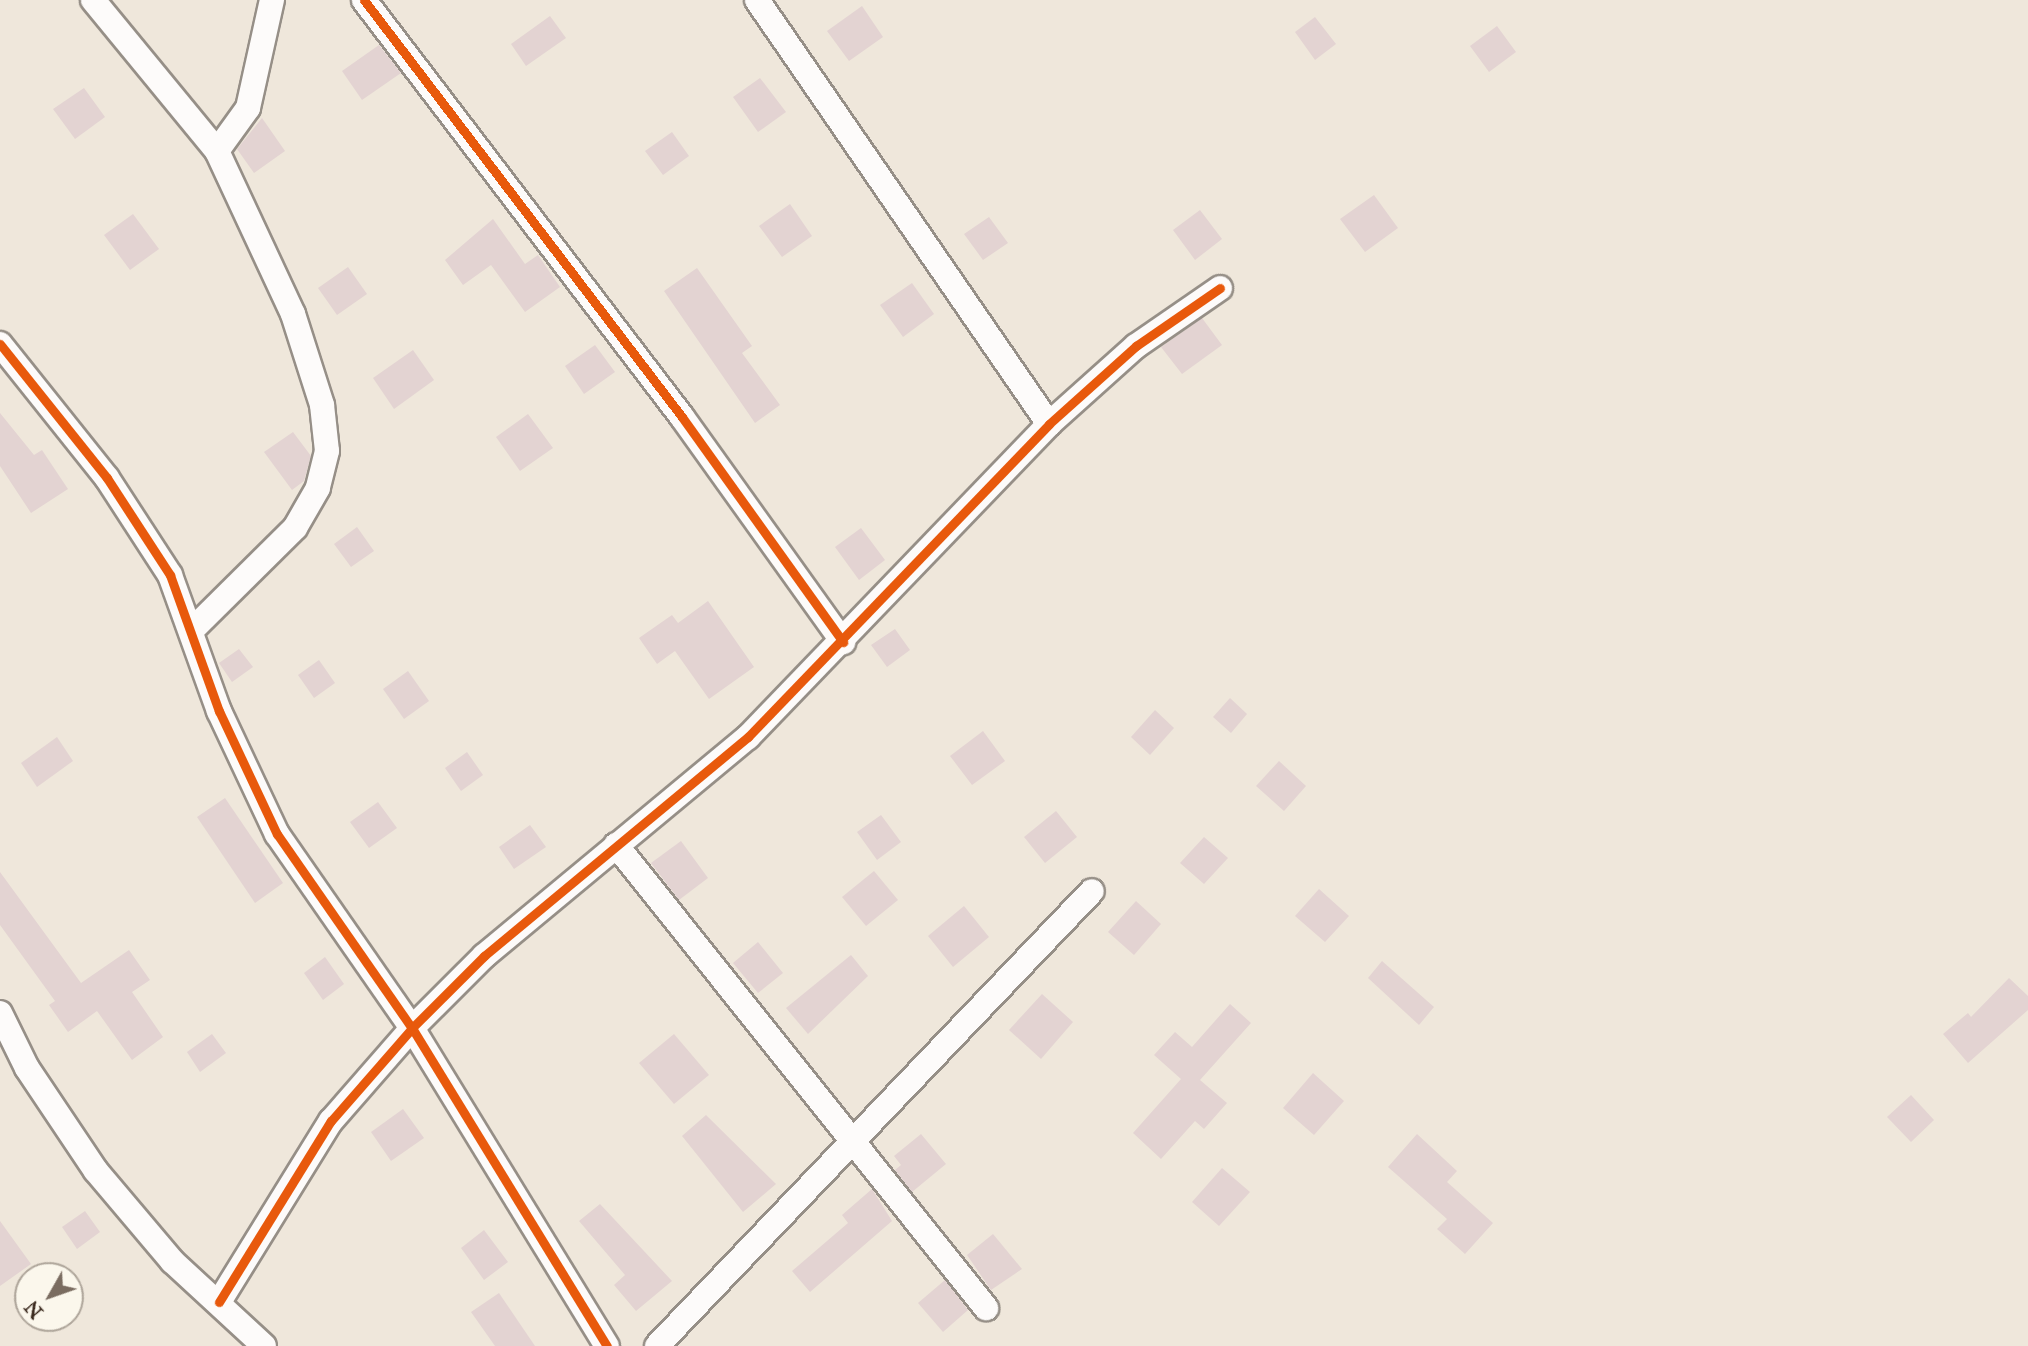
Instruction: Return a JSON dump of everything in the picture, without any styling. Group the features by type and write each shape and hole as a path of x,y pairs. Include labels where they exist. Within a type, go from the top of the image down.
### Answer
{"street":[{"path":"93,0 217,151 293,314 322,405 327,452 318,488 295,528 192,630"},
{"path":"217,151 248,107 272,0"},
{"path":"364,0 682,417 843,642"},
{"path":"757,0 1049,424"},
{"path":"219,1302 331,1121 412,1028 484,956 748,737 843,642 1049,424 1136,345 1220,288"},
{"path":"0,344 107,478 170,575 219,711 277,834 412,1028 607,1346"},
{"path":"616,845 986,1308"},
{"path":"657,1346 855,1142 1092,891"},
{"path":"0,1013 27,1068 96,1171 172,1261 264,1346"}],"building":[{"path":"862,6 883,37 849,61 827,31"},
{"path":"550,16 566,38 526,66 511,44"},
{"path":"1315,17 1336,44 1315,60 1295,32"},
{"path":"1497,26 1516,52 1489,72 1470,46"},
{"path":"379,45 401,73 362,100 342,71"},
{"path":"760,78 786,112 758,132 733,97"},
{"path":"84,88 105,117 75,139 53,109"},
{"path":"262,118 285,151 254,173 237,149"},
{"path":"672,132 689,156 663,175 645,151"},
{"path":"1374,195 1398,228 1365,252 1340,219"},
{"path":"790,204 812,236 782,257 759,226"},
{"path":"1200,210 1222,239 1195,260 1173,230"},
{"path":"133,214 159,249 130,270 104,235"},
{"path":"989,217 1008,243 983,260 964,234"},
{"path":"493,219 525,264 538,255 560,287 525,312 491,265 463,285 445,260"},
{"path":"348,267 367,294 337,315 318,288"},
{"path":"697,268 752,346 742,353 780,405 755,423 664,291"},
{"path":"912,283 934,314 903,337 880,305"},
{"path":"1202,318 1222,345 1182,374 1161,347"},
{"path":"595,345 615,372 584,394 565,366"},
{"path":"413,350 434,380 394,409 373,378"},
{"path":"0,413 34,455 42,450 68,489 31,513 0,466"},
{"path":"528,414 553,448 520,471 496,437"},
{"path":"293,432 311,456 304,481 292,490 264,452"},
{"path":"357,527 374,551 351,567 334,544"},
{"path":"861,528 885,560 859,580 835,547"},
{"path":"708,601 754,667 709,699 675,651 657,664 639,638 672,615 678,623"},
{"path":"895,629 910,650 887,667 871,645"},
{"path":"239,649 253,667 232,682 219,663"},
{"path":"319,660 335,683 314,698 298,675"},
{"path":"408,671 429,701 404,719 383,689"},
{"path":"1230,698 1247,714 1231,733 1213,717"},
{"path":"1155,710 1174,728 1150,755 1131,737"},
{"path":"983,731 1005,761 972,785 950,756"},
{"path":"57,737 73,761 37,787 21,763"},
{"path":"467,752 483,775 461,791 445,768"},
{"path":"1279,761 1306,786 1284,811 1256,786"},
{"path":"225,798 283,883 255,903 197,817"},
{"path":"378,802 397,828 369,848 350,822"},
{"path":"1056,811 1077,837 1045,863 1024,837"},
{"path":"881,815 901,842 877,860 857,832"},
{"path":"530,825 546,847 514,869 499,847"},
{"path":"1204,837 1228,858 1204,884 1180,863"},
{"path":"681,841 708,878 679,900 651,863"},
{"path":"874,871 898,900 866,926 842,897"},
{"path":"0,872 81,983 129,950 150,980 132,992 163,1037 132,1060 97,1011 68,1032 49,1005 55,1001 0,925"},
{"path":"1319,889 1349,916 1325,942 1295,916"},
{"path":"1136,901 1161,924 1134,955 1108,932"},
{"path":"964,906 989,937 953,967 928,936"},
{"path":"758,942 783,973 758,993 733,963"},
{"path":"851,955 868,976 808,1034 786,1008"},
{"path":"325,957 344,984 323,1000 304,973"},
{"path":"1382,961 1434,1007 1419,1025 1368,978"},
{"path":"2009,978 2028,996 2028,1010 1968,1063 1943,1034 1968,1013 1971,1017"},
{"path":"1042,994 1073,1022 1041,1059 1009,1030"},
{"path":"1230,1004 1251,1023 1200,1080 1227,1103 1204,1129 1195,1121 1161,1159 1133,1133 1181,1079 1154,1055 1175,1032 1192,1047"},
{"path":"212,1034 226,1053 200,1072 187,1052"},
{"path":"674,1034 709,1075 674,1104 639,1063"},
{"path":"1313,1073 1344,1101 1314,1135 1283,1108"},
{"path":"1911,1095 1934,1120 1911,1142 1887,1117"},
{"path":"403,1109 424,1138 391,1161 371,1132"},
{"path":"706,1115 776,1184 743,1212 682,1136"},
{"path":"921,1134 946,1164 912,1192 895,1170 901,1165 894,1156"},
{"path":"1417,1134 1457,1171 1447,1182 1493,1223 1465,1254 1437,1229 1447,1219 1388,1167"},
{"path":"1222,1168 1250,1192 1219,1226 1192,1202"},
{"path":"872,1189 892,1221 810,1292 792,1271 848,1223 842,1215"},
{"path":"600,1204 672,1281 636,1311 614,1285 625,1275 579,1221"},
{"path":"85,1211 100,1232 77,1249 62,1227"},
{"path":"0,1221 30,1262 14,1262 14,1276 0,1286"},
{"path":"484,1230 508,1262 484,1280 461,1248"},
{"path":"993,1234 1022,1269 991,1290 967,1255"},
{"path":"945,1280 968,1310 943,1332 918,1303"},
{"path":"499,1293 535,1346 495,1346 471,1312"}],"cycle path":[{"path":"364,0 682,417 843,642"},
{"path":"219,1302 331,1121 412,1028 484,956 748,737 1049,424 1136,346 1220,288"},
{"path":"0,344 107,478 170,575 219,711 277,834 412,1028 607,1346"}]}
